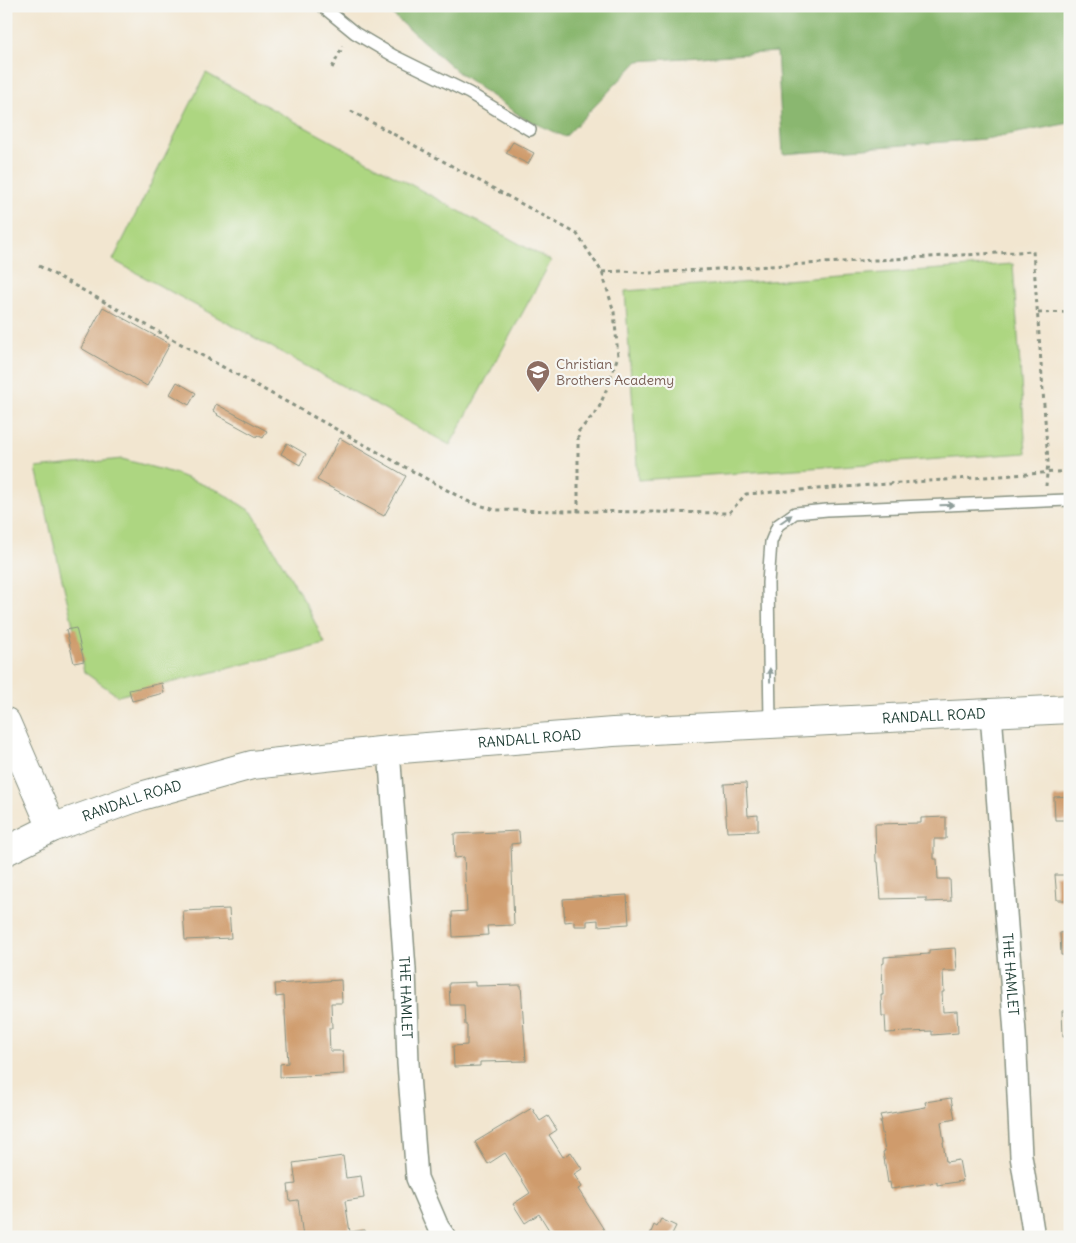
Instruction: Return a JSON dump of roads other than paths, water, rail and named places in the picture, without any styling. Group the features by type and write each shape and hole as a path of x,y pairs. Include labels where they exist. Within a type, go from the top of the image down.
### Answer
{"street":[{"name":"RANDALL ROAD","path":"6,851 52,828 141,796 252,765 389,750 613,732 1070,709"},
{"name":"THE HAMLET","path":"991,713 1015,1033 1021,1156 1034,1237"},
{"path":"6,722 52,828"},
{"name":"THE HAMLET","path":"389,750 405,969 408,1064 418,1178 438,1227 445,1237"}],"lane":[{"path":"322,6 352,30 394,56 469,93 530,130"},
{"path":"770,724 768,583 771,542 778,525 795,513 827,510 1067,500 1070,502"}],"place":[{"name":"Christian Brothers Academy","path":"538,393"}]}
